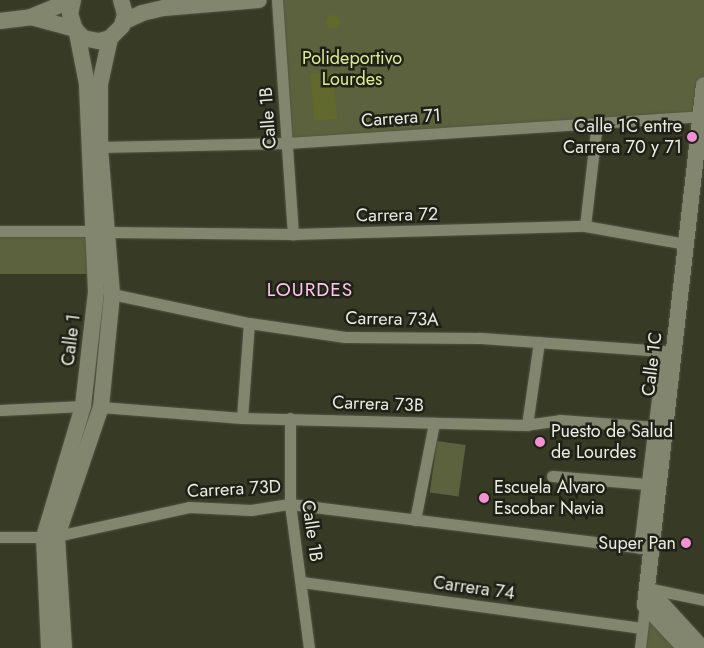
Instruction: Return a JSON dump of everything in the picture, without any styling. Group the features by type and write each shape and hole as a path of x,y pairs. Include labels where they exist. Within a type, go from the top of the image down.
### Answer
{"street":[{"path":"0,21 31,16 73,0"},
{"name":"Calle 1","path":"64,648 50,536 101,407 112,294 100,231 87,84 76,31 70,14 73,0"},
{"path":"120,0 124,10 123,22"},
{"path":"31,16 76,31 91,40 110,38 123,22 142,13 164,8 259,0"},
{"name":"Calle 1B","path":"277,0 293,234"},
{"name":"Calle 1","path":"49,648 50,536 83,406 96,292 100,231 100,84 110,38"},
{"name":"Calle 1C","path":"640,648 647,588 645,548 668,351 686,244 704,85"},
{"name":"Carrera 71","path":"100,147 287,143 702,116"},
{"path":"585,226 597,122"},
{"name":"Carrera 72","path":"0,231 293,234 585,226 686,244"},
{"name":"Carrera 73A","path":"112,294 249,323 345,337 539,342 668,351"},
{"path":"242,418 249,323"},
{"path":"527,425 539,342"},
{"path":"645,548 647,484 668,351"},
{"path":"0,410 83,406"},
{"name":"Carrera 73B","path":"101,407 242,418 527,425 560,420 655,427"},
{"name":"Calle 1B","path":"290,418 290,504 302,582 309,648"},
{"path":"416,520 434,424"},
{"path":"552,476 647,484"},
{"name":"Carrera 73D","path":"0,537 50,536 189,507 251,510 290,504 645,548"},
{"name":"Carrera 74","path":"302,582 642,628"},
{"path":"647,588 704,600"},
{"path":"647,588 702,648"},
{"path":"645,605 685,648"}],"green space":[{"name":"Polideportivo Lourdes","path":"277,0 704,0 704,85 700,116 287,143"},
{"path":"0,231 92,231 92,274 0,274"},
{"path":"437,441 466,445 458,497 430,492"},
{"path":"645,605 685,648 640,648"}],"shaded area":[{"path":"330,15 336,15 340,22 336,29 330,29 326,25 326,19"},
{"path":"333,72 337,119 314,121 310,74"}],"place":[{"name":"Calle 1C entre Carrera 70 y 71","path":"692,137"},
{"name":"Puesto de Salud de Lourdes","path":"540,442"},
{"name":"Escuela Alvaro Escobar Navia","path":"484,498"},
{"name":"Super Pan","path":"686,543"}],"district":[{"name":"LOURDES","path":"310,290"}]}
